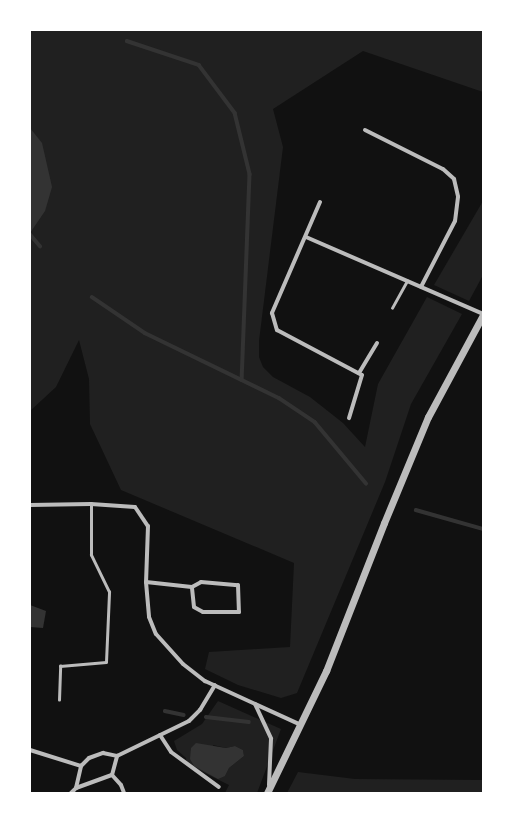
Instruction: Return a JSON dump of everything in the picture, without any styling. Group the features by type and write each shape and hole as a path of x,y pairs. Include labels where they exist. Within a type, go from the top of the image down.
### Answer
{"street":[{"path":"365,130 444,169 454,179 458,197 455,222 421,287"},
{"path":"320,202 272,313 277,330 362,375 349,418"},
{"path":"268,791 302,725 428,416 483,315 306,237"},
{"path":"359,373 377,343"},
{"path":"30,505 91,504 135,507 148,526 146,582 149,617 156,634 183,664 205,681 302,725"},
{"path":"146,582 192,587 201,582 238,585 239,612 203,612 194,607 192,587"},
{"path":"76,788 81,766 89,758 103,753 117,756 188,721 200,710 215,685"},
{"path":"255,704 271,740 268,791"},
{"path":"160,735 171,752 219,787"},
{"path":"30,750 81,766"},
{"path":"112,775 117,756"},
{"path":"71,793 76,788 112,775"},
{"path":"112,775 121,784 124,793"}],"lane":[{"path":"392,308 407,281"},
{"path":"59,700 60,666 106,662 109,592 91,555 91,504"}],"shaded area":[{"path":"30,30 483,30 483,92 363,51 273,109 283,147 259,341 259,357 263,367 273,377 310,397 343,423 365,447 378,384 427,297 462,314 411,404 385,482 297,693 281,698 238,685 205,669 209,652 290,647 294,563 121,490 90,424 89,379 79,340 56,387 30,411"},
{"path":"30,128 42,143 52,187 45,211 30,233"},
{"path":"483,201 483,275 469,301 434,285"},
{"path":"30,605 46,611 43,628 30,627"},
{"path":"218,701 281,729 257,793 225,793 229,785 187,764 186,758 177,750 174,741 202,724","holes":["213,745 226,748 235,746 243,750 244,756 229,768 225,776"]},
{"path":"196,743 226,748 235,746 243,750 244,756 229,768 225,776 218,779 194,766 190,759 191,748"},
{"path":"298,772 355,779 483,780 483,793 287,793"}],"waterway":[{"path":"127,41 199,65 235,113 250,174 242,380"},
{"path":"30,234 40,246"},
{"path":"92,297 145,333 279,398 315,422 366,483"},
{"path":"416,510 483,529"},
{"path":"165,711 184,715"},
{"path":"206,717 249,722"}]}
